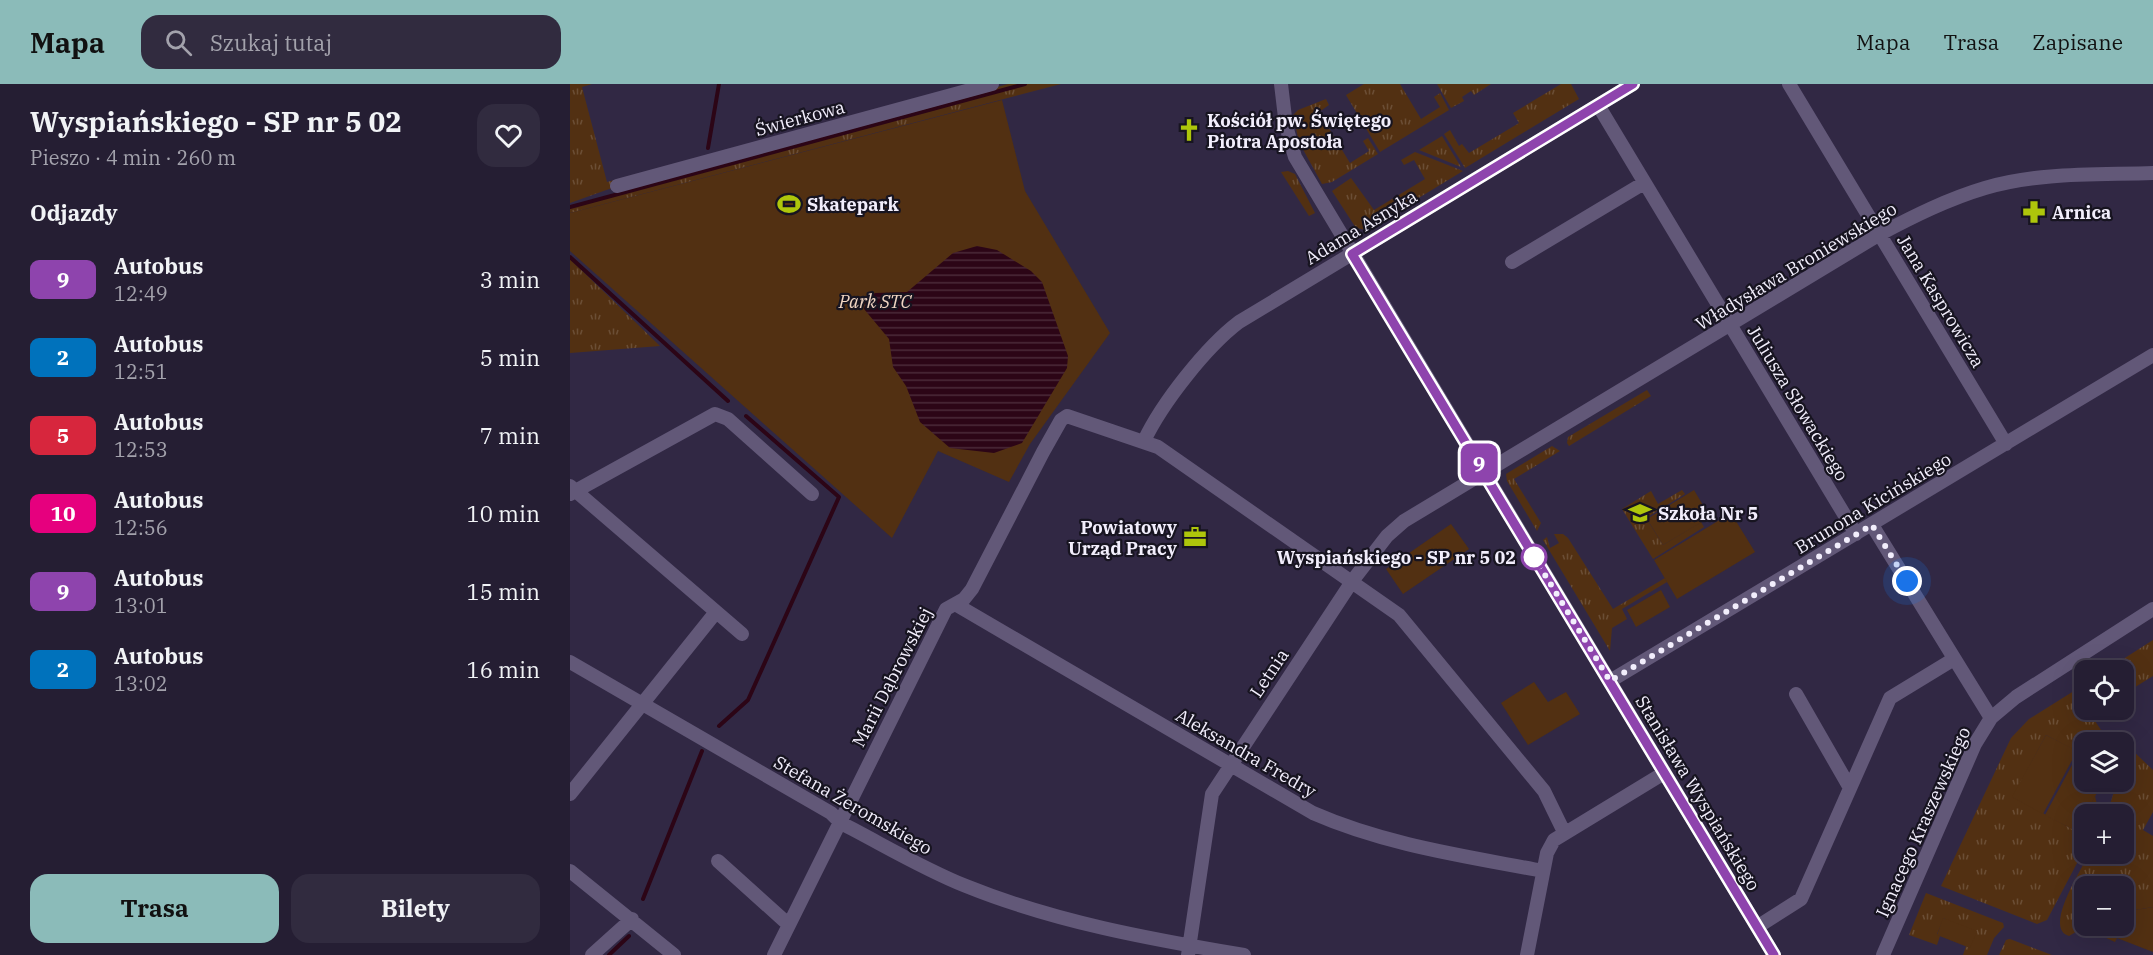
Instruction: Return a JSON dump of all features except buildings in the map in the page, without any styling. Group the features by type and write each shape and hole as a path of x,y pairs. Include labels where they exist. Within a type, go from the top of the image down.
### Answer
{"street":[{"name":"Świerkowa","path":"617,186 992,84"},
{"name":"Stanisława Wyspiańskiego","path":"1281,84 1286,126 1295,157 1774,955"},
{"name":"Adama Asnyka","path":"1144,441 1152,424 1228,331 1634,84"},
{"name":"Jana Kasprowicza","path":"1796,86 1880,234 2006,444"},
{"name":"Juliusza Słowackiego","path":"1598,105 1856,534"},
{"name":"Władysława Broniewskiego","path":"1485,473 1880,234 1932,207 1996,185 2063,175 2153,174"},
{"path":"1512,262 1644,183"},
{"name":"Brunona Kicińskiego","path":"1610,681 2153,355"},
{"path":"742,634 572,490 715,414 728,419 812,494"},
{"name":"Marii Dąbrowskiej","path":"774,955 946,609 972,589 1058,426 1067,416 1073,416 1144,441"},
{"path":"1144,441 1158,447 1353,580 1399,615 1544,791 1564,832"},
{"name":"Letnia","path":"1189,950 1212,794 1229,766 1353,580 1387,537 1404,521 1485,473"},
{"path":"1872,525 1991,718"},
{"name":"Aleksandra Fredry","path":"955,603 1229,766 1313,813 1370,835 1543,871"},
{"name":"Ignacego Kraszewskiego","path":"1883,955 1975,744 1991,718 2038,681 2153,609"},
{"path":"570,794 716,612"},
{"path":"1757,927 1801,899 1890,698 1954,659"},
{"name":"Stefana Żeromskiego","path":"570,662 831,813 841,823 938,873 999,898 1108,929 1189,950 1244,955"},
{"path":"1796,694 1850,788"},
{"path":"1527,955 1547,853 1554,840 1664,773"},
{"path":"718,861 789,925"},
{"path":"570,871 675,955"},
{"path":"592,955 632,919"}],"green space":[{"path":"570,84 592,84 582,87 607,182 693,159 570,203"},
{"path":"1008,84 1061,84 570,213 570,206"},
{"path":"1364,84 1400,84 1421,119 1440,107 1434,97 1440,93 1449,110 1380,152 1346,95"},
{"path":"1437,84 1491,84 1474,95 1471,91 1462,97 1464,101 1451,108"},
{"path":"1561,84 1571,84 1579,99 1465,168 1444,134 1450,130 1459,146 1462,144 1469,153 1519,123 1513,113"},
{"path":"1326,99 1329,105 1319,112 1350,163 1369,151 1363,141 1368,138 1378,154 1332,182 1322,184 1299,142 1293,115 1298,110"},
{"name":"Park STC","path":"1002,100 1025,191 1110,333 1030,444 1009,482 938,451 892,538 570,251 570,213"},
{"path":"1442,136 1461,167 1419,150"},
{"path":"1415,152 1463,171 1366,230 1356,228 1332,191 1351,178 1374,210 1425,179 1414,160 1404,165 1401,160"},
{"path":"1288,171 1295,174 1315,213 1309,216 1281,172"},
{"path":"570,259 660,346 570,353"},
{"path":"1647,390 1651,396 1569,446 1568,437"},
{"path":"1552,446 1560,451 1514,479 1541,523 1537,531 1507,481 1506,474"},
{"path":"1682,490 1685,494 1646,518 1663,545 1701,522 1704,527 1653,559 1622,509 1651,491 1658,504"},
{"path":"1694,490 1710,517 1663,545 1647,519"},
{"path":"1731,513 1755,552 1677,599 1654,560"},
{"path":"1451,524 1469,549 1403,594 1386,569"},
{"path":"1554,534 1563,534 1568,538 1613,609 1665,578 1667,582 1622,609 1627,619 1612,628 1610,651 1543,540 1547,537 1550,548 1559,543"},
{"path":"1661,590 1670,607 1636,627 1627,610"},
{"path":"2153,640 2153,676 2134,688 2134,660 2122,660"},
{"path":"1534,682 1548,702 1566,692 1580,714 1528,745 1501,703"},
{"path":"2074,691 2074,720 2094,720 2102,732 2074,732 2074,750 2046,735 2013,797 2074,830 2074,864 2077,864 2047,920 2037,924 1941,886 2011,738 2029,719"},
{"path":"2046,735 2074,749 2074,757 2043,814 2012,797"},
{"path":"2134,752 2153,770 2153,812 2143,830 2153,836 2153,907 2134,910 2134,876 2077,876 2084,864 2134,864 2134,804 2110,804 2114,792 2134,792"},
{"path":"2074,761 2074,792 2097,792 2091,804 2074,804 2074,830 2045,815"},
{"path":"2095,796 2097,804 2091,804"},
{"path":"2074,881 2074,933 2069,936 2062,931 2060,922"},
{"path":"1926,893 2003,923 2004,927 1994,938 1987,955 1963,955 1966,946 1970,948 1944,918 1937,934 1940,936 1937,945 1909,935"},
{"path":"2153,907 2153,952 2117,938 2115,942 2102,936 2134,936 2134,910"},
{"path":"1943,918 1977,931 1970,948 1937,935"},
{"path":"2009,939 2052,955 1999,955 2006,940"}],"shaded area":[{"path":"977,246 997,250 1031,271 1042,282 1068,356 1067,368 1022,443 994,453 950,448 920,422 906,386 893,367 889,339 864,309 866,299 875,293 907,292 953,253"}],"waterway":[{"path":"708,148 719,84"},
{"path":"570,207 1025,84"},
{"path":"570,257 728,401"},
{"path":"719,726 748,700 839,497 746,416"},
{"path":"643,899 702,751"},
{"path":"609,955 629,936"}],"bus line":[{"name":"9","path":"1633,84 1352,254 1774,955"}],"place":[{"name":"Kościół pw. Świętego Piotra Apostoła","path":"1189,130"},
{"name":"Skatepark","path":"789,204"},
{"name":"Arnica","path":"2034,212"},
{"name":"Szkoła Nr 5","path":"1640,513"},
{"name":"Powiatowy Urząd Pracy","path":"1195,537"},
{"name":"Wyspiańskiego - SP nr 5 02","path":"1534,557"}],"route":[{"path":"1534,557 1610,681 1872,525 1907,581"}]}
